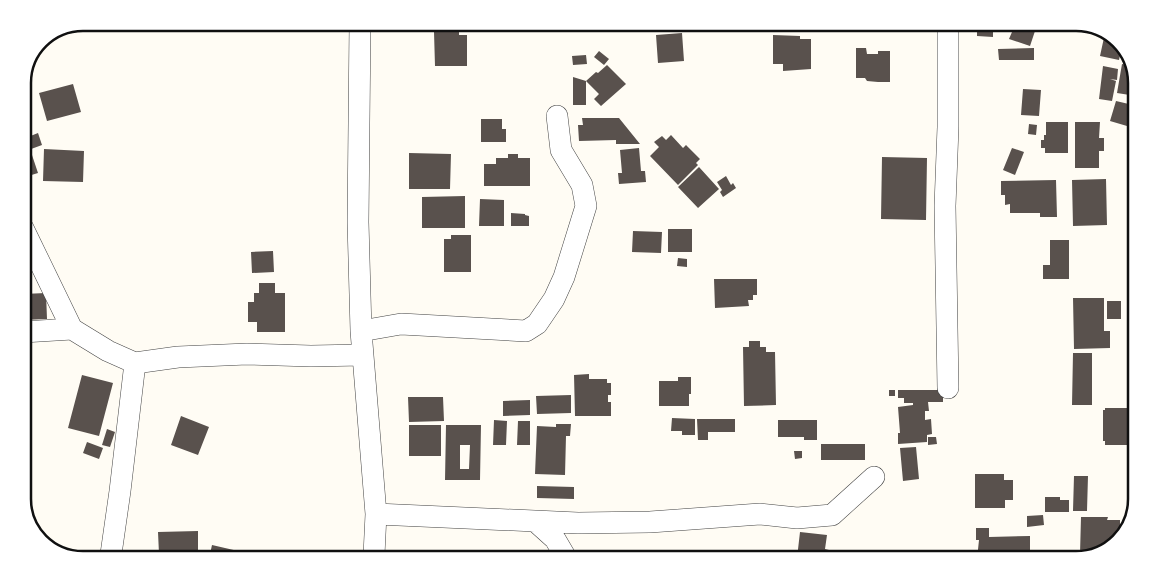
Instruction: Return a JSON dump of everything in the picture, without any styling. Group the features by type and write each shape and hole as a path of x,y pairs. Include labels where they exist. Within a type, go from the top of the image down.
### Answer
{"street":[{"path":"360,31 358,222 360,331 376,514 374,551"},
{"path":"948,31 948,127 945,206 948,388"},
{"path":"360,331 401,324 526,331 537,324 554,299 564,277 586,206 582,186 561,150 556,116"},
{"path":"31,245 72,330"},
{"path":"31,332 72,330 135,364 178,357 247,354 362,355"},
{"path":"111,551 135,364"},
{"path":"376,514 578,523 650,522 760,514 797,518 832,515 874,477"},
{"path":"535,521 555,539 562,551"}],"building":[{"path":"977,31 993,31 993,37 977,36"},
{"path":"1010,31 1035,31 1030,46 1009,39 1012,32"},
{"path":"434,32 459,32 459,35 467,35 467,66 435,66"},
{"path":"682,33 684,61 658,63 656,35"},
{"path":"773,35 800,36 800,39 811,39 811,69 783,71 783,64 773,64"},
{"path":"1104,39 1120,56 1119,60 1100,56"},
{"path":"856,48 866,48 867,54 878,54 878,51 890,51 890,82 867,81 865,78 856,78"},
{"path":"1034,48 1034,60 999,60 998,49"},
{"path":"599,51 609,59 604,65 594,57"},
{"path":"586,55 587,64 573,65 572,56"},
{"path":"1122,64 1124,64 1128,80 1128,95 1117,93"},
{"path":"607,65 626,84 601,106 594,99 599,94 586,81"},
{"path":"1103,66 1118,69 1117,80 1110,79 1116,81 1112,101 1099,99"},
{"path":"573,77 586,81 586,105 573,105"},
{"path":"73,84 81,112 47,121 39,93"},
{"path":"1023,89 1041,90 1039,116 1021,115"},
{"path":"1116,101 1128,104 1127,126 1110,121"},
{"path":"582,118 619,118 640,144 616,144 616,140 579,141 578,125 583,125"},
{"path":"481,119 502,119 502,129 506,129 506,142 481,142"},
{"path":"1046,122 1068,122 1068,153 1045,153 1045,148 1041,148 1041,140 1044,140 1044,135 1046,135"},
{"path":"1075,122 1100,122 1099,138 1104,138 1104,151 1099,151 1099,168 1075,168"},
{"path":"1029,124 1037,125 1036,135 1028,134"},
{"path":"38,133 42,145 31,149 31,136"},
{"path":"671,135 683,148 686,145 700,159 696,163 698,165 678,185 650,156 659,147 654,142 662,136 666,140"},
{"path":"639,148 641,171 645,171 646,182 619,184 618,173 622,173 620,150"},
{"path":"1012,148 1024,152 1015,175 1003,170"},
{"path":"44,149 84,151 83,182 43,181"},
{"path":"409,153 451,154 450,189 409,189"},
{"path":"508,154 518,154 518,158 530,158 530,186 484,186 484,164 496,164 496,158 508,158"},
{"path":"31,155 38,173 31,175"},
{"path":"882,157 927,158 926,220 881,219"},
{"path":"699,167 719,189 698,208 678,187"},
{"path":"726,176 731,185 733,183 736,188 723,197 720,192 722,190 717,182"},
{"path":"1106,179 1107,225 1073,226 1072,180"},
{"path":"1056,180 1057,217 1040,217 1040,213 1010,213 1010,204 1005,205 1005,195 1001,195 1001,181"},
{"path":"465,196 465,228 422,228 422,197"},
{"path":"480,199 504,200 504,226 479,226"},
{"path":"511,213 529,216 529,226 511,226"},
{"path":"668,229 692,229 692,252 668,252"},
{"path":"633,231 662,232 661,253 632,252"},
{"path":"451,235 471,235 471,272 444,272 444,239 451,239"},
{"path":"1050,240 1069,240 1069,279 1043,279 1043,265 1050,265"},
{"path":"273,251 274,272 252,273 251,252"},
{"path":"678,258 687,259 687,267 677,266"},
{"path":"714,279 757,279 757,295 753,295 753,300 748,300 749,306 715,308"},
{"path":"259,283 275,283 275,293 285,293 285,332 257,332 257,322 248,322 248,302 254,302 254,293 259,293"},
{"path":"46,293 47,319 31,320 31,294"},
{"path":"1073,298 1104,298 1104,331 1110,331 1110,348 1074,349"},
{"path":"1107,301 1121,301 1121,319 1107,319"},
{"path":"749,341 760,341 760,347 766,347 766,352 775,352 776,405 744,406 743,347 749,347"},
{"path":"1073,353 1092,353 1092,405 1072,405"},
{"path":"589,374 589,379 607,379 607,383 611,383 611,395 608,395 608,402 611,402 611,416 575,416 574,375"},
{"path":"82,375 113,383 99,436 68,428"},
{"path":"678,377 691,377 689,406 659,406 659,381 678,381"},
{"path":"889,390 895,390 895,396 889,396"},
{"path":"898,390 943,390 943,402 928,402 929,411 925,411 925,420 931,419 932,434 927,435 927,442 898,444 898,433 900,433 898,407 913,405 913,403 904,403 904,398 898,398"},
{"path":"571,395 571,413 537,414 536,396"},
{"path":"408,397 443,397 444,421 409,422"},
{"path":"530,400 530,415 503,416 503,401"},
{"path":"1105,408 1128,408 1128,445 1105,445 1105,441 1103,441 1103,410"},
{"path":"181,416 209,427 198,455 171,445"},
{"path":"672,418 695,419 695,435 682,435 682,431 671,431"},
{"path":"697,419 735,419 735,432 708,432 708,440 698,440"},
{"path":"494,420 507,421 506,445 493,445"},
{"path":"778,420 817,420 817,440 804,440 804,437 778,437"},
{"path":"518,421 530,421 530,445 517,445"},
{"path":"556,424 571,424 570,436 566,436 565,475 535,474 537,426 556,427"},
{"path":"409,425 441,425 441,456 409,456"},
{"path":"446,425 481,425 480,480 445,480","holes":["460,445 470,445 469,469 460,469"]},
{"path":"107,429 115,432 110,447 102,445"},
{"path":"928,437 936,437 937,444 928,445"},
{"path":"87,442 103,448 99,459 83,453"},
{"path":"821,444 865,444 865,460 821,460"},
{"path":"916,447 919,479 903,481 900,448"},
{"path":"794,451 802,451 802,458 795,459"},
{"path":"975,474 1004,474 1004,480 1013,480 1013,500 1005,500 1005,508 975,508"},
{"path":"1074,476 1088,476 1087,511 1073,511"},
{"path":"537,486 574,487 574,499 537,498"},
{"path":"1045,497 1060,497 1060,500 1069,500 1069,512 1045,512"},
{"path":"1043,515 1044,525 1027,527 1027,516"},
{"path":"1081,517 1108,517 1107,520 1120,520 1119,528 1105,542 1096,547 1080,550"},
{"path":"976,528 989,528 989,537 1030,536 1030,551 978,551 979,540 976,540"},
{"path":"198,531 198,551 159,551 158,532"},
{"path":"800,532 827,535 825,549 829,551 798,551"},
{"path":"212,545 238,551 211,551"}]}
